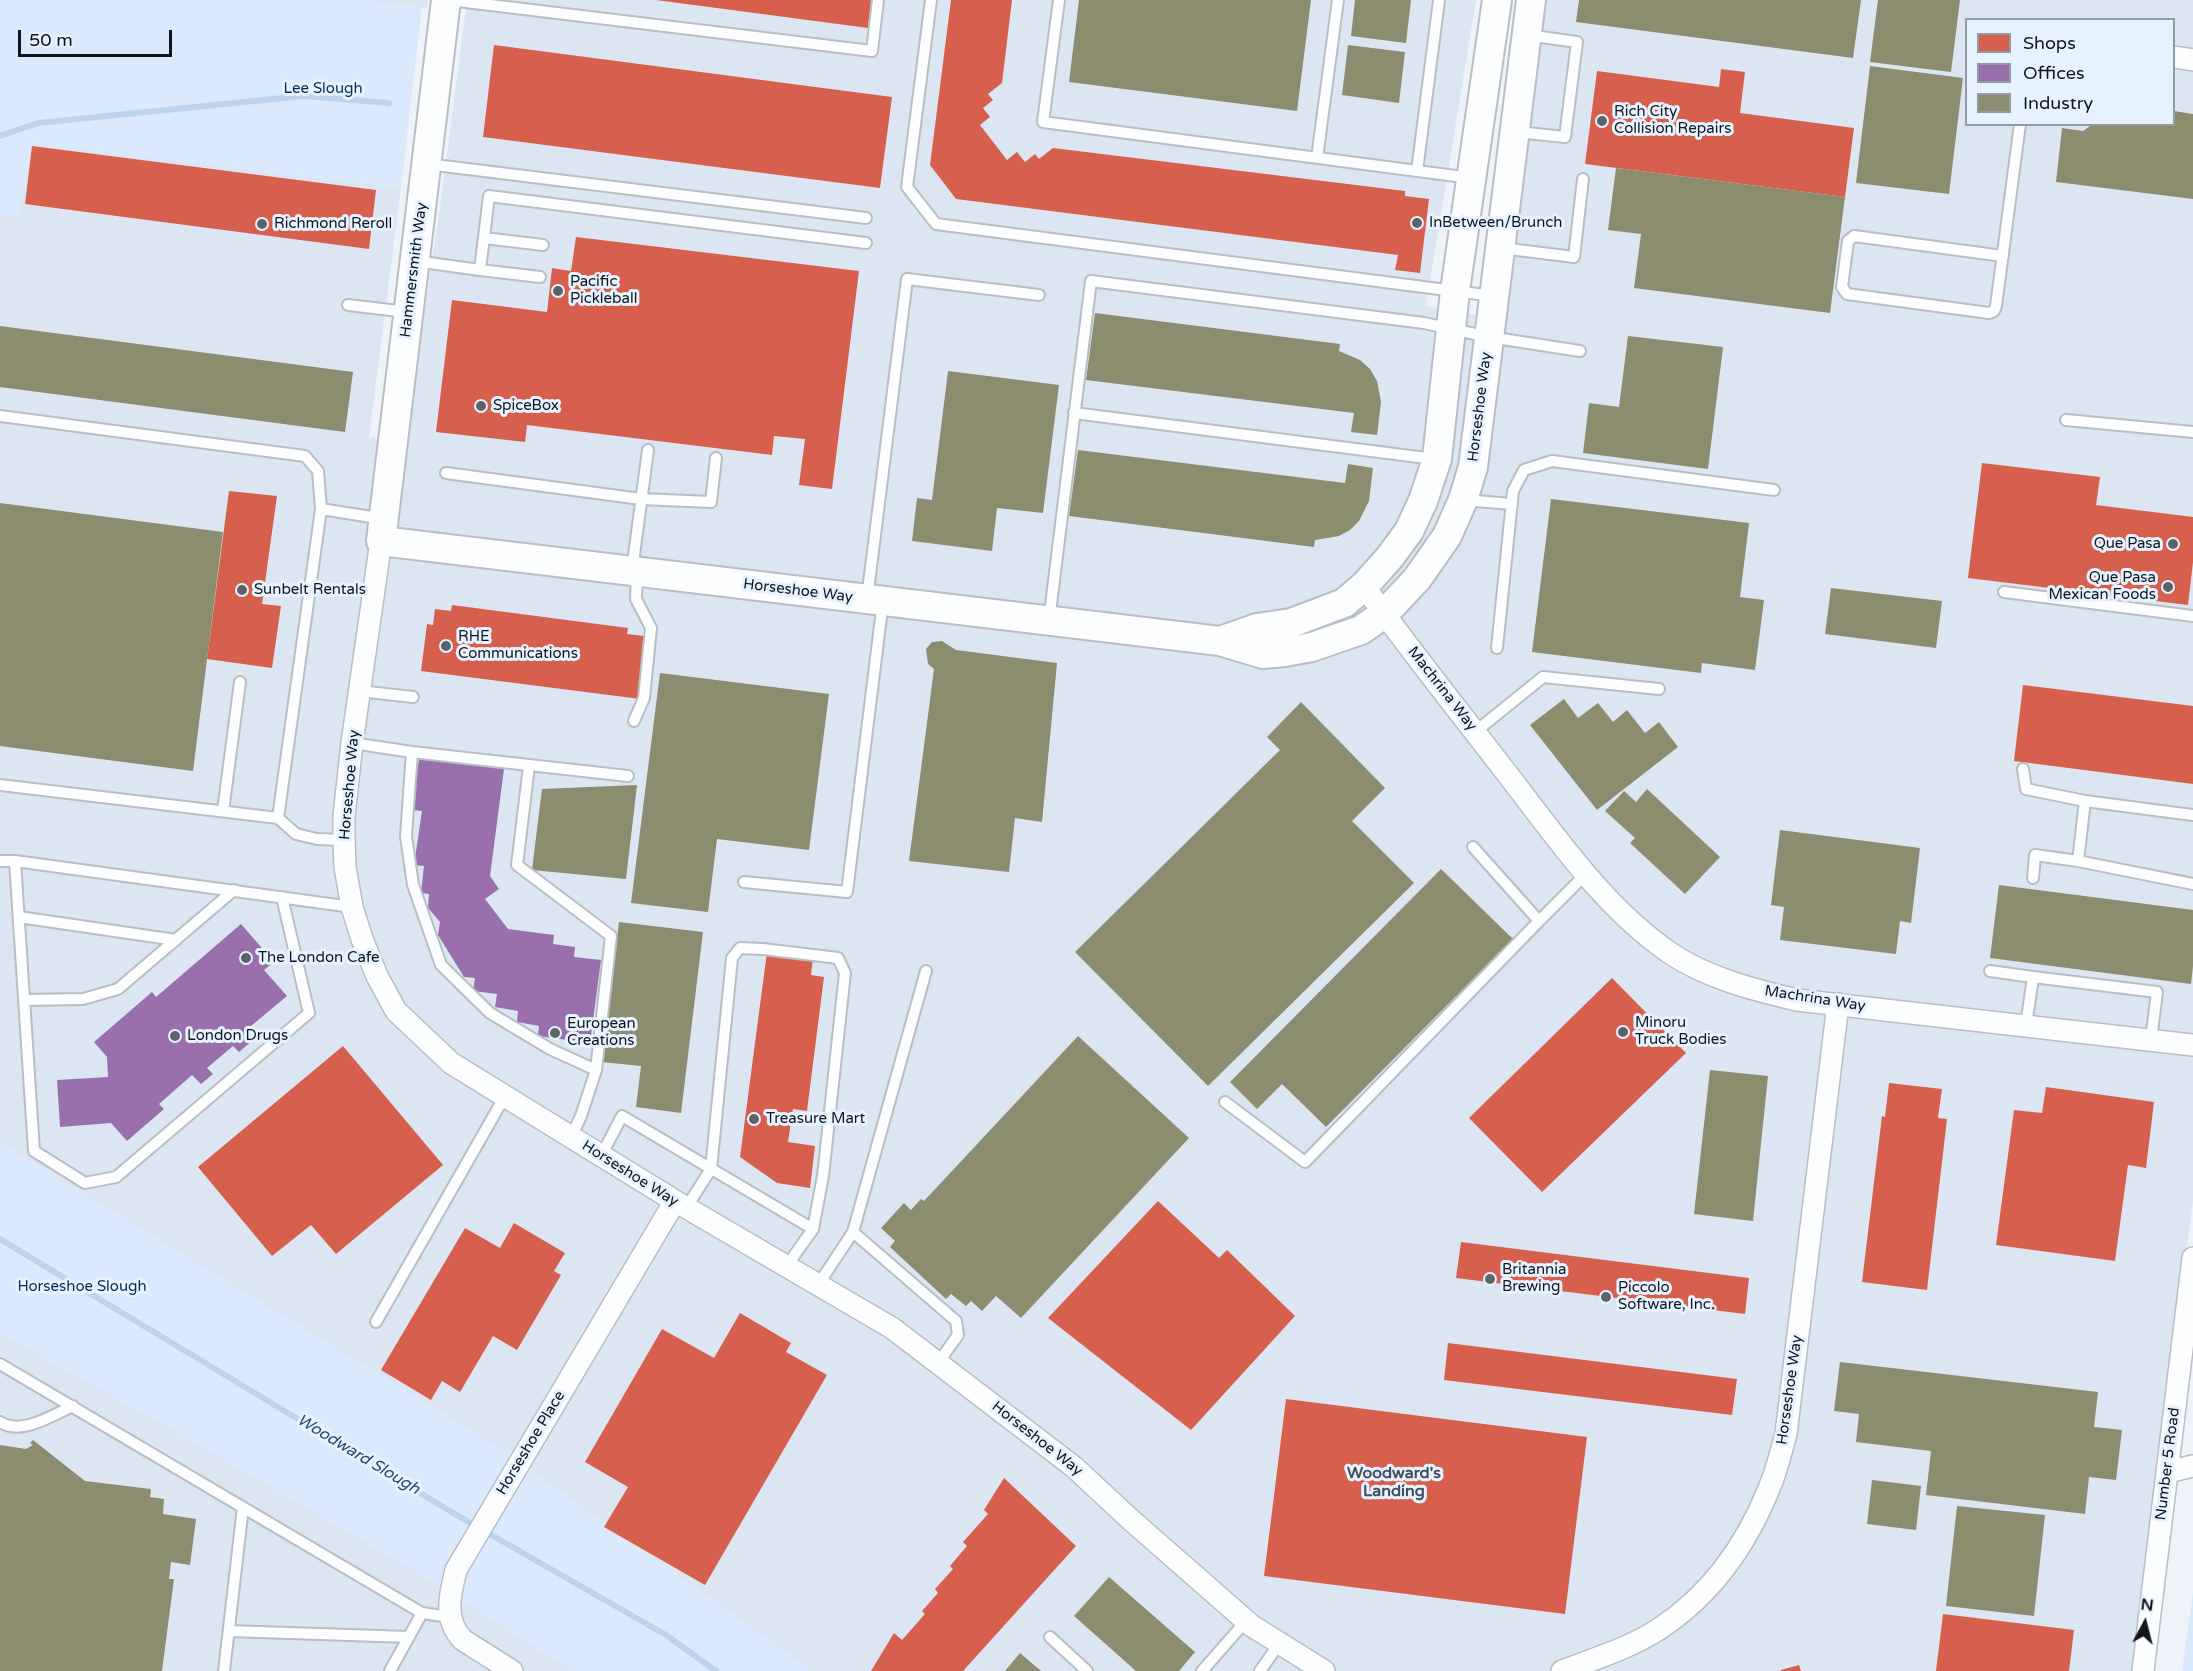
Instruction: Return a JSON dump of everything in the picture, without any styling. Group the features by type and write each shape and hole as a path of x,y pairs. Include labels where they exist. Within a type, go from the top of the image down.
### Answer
{"street":[{"name":"Hammersmith Way","path":"383,530 426,164 448,0"},
{"name":"Horseshoe Way","path":"1220,641 1257,628 1291,623 1344,603 1364,586 1390,558 1409,531 1422,501 1437,459 1455,291 1497,0"},
{"name":"Horseshoe Way","path":"1324,1671 1246,1621 1074,1467 892,1328 680,1205 451,1063 396,1011 377,976 352,907 345,867 344,816 352,743 383,530 635,571 1220,641 1263,654 1312,647 1361,630 1384,614 1417,579 1447,536 1463,500 1473,467 1531,0"},
{"path":"2175,57 2193,60"},
{"name":"Machrina Way","path":"1364,586 1586,874 1644,934 1672,954 1704,970 1752,989 1797,1000 2193,1045"},
{"name":"Horseshoe Way","path":"1562,1671 1607,1658 1658,1629 1708,1589 1733,1557 1752,1525 1771,1485 1786,1434 1838,1004"},
{"name":"Horseshoe Place","path":"450,1617 449,1598 456,1570 468,1548 680,1205"},
{"name":"Number 5 Road","path":"2143,1671 2193,1258"},
{"path":"2168,1472 2193,1466"},
{"path":"450,1617 457,1634 463,1640 512,1671"}],"lane":[{"path":"448,0 872,51 878,0"},
{"path":"931,0 907,187 936,224 1495,296"},
{"path":"1059,0 1043,122 1473,178"},
{"path":"1317,158 1338,0"},
{"path":"1417,171 1439,0"},
{"path":"1515,132 1565,137 1577,42 1527,35"},
{"path":"2003,256 1854,236 1848,241 1842,287 1847,294 1989,313 1994,311 2003,256 2020,126"},
{"path":"426,164 866,218"},
{"path":"1501,248 1574,257 1583,179"},
{"path":"480,270 489,196 866,243"},
{"path":"484,237 543,245"},
{"path":"415,261 540,277"},
{"path":"744,882 847,892 907,279 1039,295"},
{"path":"1049,621 1091,281 1424,322 1489,337 1580,351"},
{"path":"348,305 408,312"},
{"path":"1074,413 1437,459"},
{"path":"0,416 305,456 318,471 321,509 278,818"},
{"path":"2066,420 2193,432"},
{"path":"634,721 644,699 651,628 636,599 635,571 648,450"},
{"path":"446,473 641,499 711,502 716,459"},
{"path":"1497,648 1513,491 1524,470 1552,461 1774,490"},
{"path":"1463,500 1512,504"},
{"path":"321,509 383,530"},
{"path":"2004,592 2193,616"},
{"path":"1475,732 1543,677 1659,689"},
{"path":"223,811 240,682"},
{"path":"359,692 413,697"},
{"path":"352,743 529,766 628,776"},
{"path":"412,752 406,836 413,885 441,965 490,1013 550,1049 596,1070"},
{"path":"529,766 517,865 611,936 596,1070 571,1137"},
{"path":"2023,769 2026,789 2085,801 2193,815"},
{"path":"0,785 278,818 296,834 317,839 344,840"},
{"path":"2078,861 2085,801"},
{"path":"1473,847 1539,921"},
{"path":"2033,878 2035,855 2078,861 2193,884"},
{"path":"0,861 15,861 352,907"},
{"path":"15,861 34,1151 85,1183 116,1177 309,1013 282,897"},
{"path":"1225,1102 1305,1162 1586,874"},
{"path":"24,1000 83,999 118,989 234,890"},
{"path":"19,917 176,939"},
{"path":"680,1205 711,1169 732,958 740,948 838,958 845,973 823,1176 813,1229 786,1267"},
{"path":"818,1285 853,1232 926,971"},
{"path":"1990,971 2157,992 2151,1040"},
{"path":"2026,1026 2033,977"},
{"path":"376,1322 505,1096"},
{"path":"601,1156 622,1116 813,1229"},
{"path":"853,1232 956,1321 958,1335 938,1364"},
{"path":"0,1364 422,1613 450,1617"},
{"path":"0,1422 5,1425 28,1426 73,1406"},
{"path":"224,1671 243,1507"},
{"path":"390,1671 422,1613"},
{"path":"1202,1671 1246,1621"},
{"path":"229,1631 409,1637"},
{"path":"1050,1637 1087,1671"},
{"path":"1260,1671 1279,1644"}],"shaded area":[{"path":"355,0 428,0 427,8"},
{"path":"467,0 1476,0 1426,306 1503,319 1543,0 2193,0 2193,1200 2134,1671 809,1671 500,1449 0,1143 0,215 19,216 31,143 401,188 369,437 405,441 442,193"},
{"path":"0,1333 178,1432 423,1575 574,1671 0,1671"}],"green space":[{"name":"Lee Slough","path":"0,0 358,0 422,7 401,188 31,143 19,217 0,215"},
{"name":"Horseshoe Slough","path":"0,1143 500,1449 809,1671 574,1671 423,1575 178,1432 0,1333"},
{"path":"2193,1592 2193,1671 2182,1671"}],"building: Shops":[{"path":"656,0 871,0 868,28"},
{"path":"951,0 1012,0 1002,83 988,94 993,100 983,108 990,117 980,125 1007,160 1017,152 1025,162 1035,154 1039,159 1053,148 1405,191 1405,196 1429,199 1420,273 1395,270 1398,255 956,199 930,165"},
{"path":"494,45 892,97 880,188 483,137"},
{"path":"1721,69 1745,72 1740,113 1854,128 1845,197 1585,164 1597,71 1719,87"},
{"path":"32,146 376,190 369,249 25,204"},
{"path":"576,237 859,271 832,489 799,485 805,439 774,436 772,455 527,425 525,442 436,432 452,300 547,312 552,268 571,271"},
{"path":"1982,463 2100,477 2096,505 2193,517 2193,562 2188,605 1968,578"},
{"path":"229,491 277,496 262,604 281,606 272,668 207,659"},
{"path":"452,605 628,628 627,634 644,636 642,653 646,653 640,699 421,671 427,624 433,625 435,609 451,611"},
{"path":"2023,685 2193,706 2193,784 2014,761"},
{"path":"767,952 813,958 811,975 824,977 807,1111 793,1109 788,1142 815,1146 810,1188 777,1183 740,1157"},
{"path":"1612,978 1686,1053 1542,1192 1469,1118"},
{"path":"343,1046 443,1165 336,1254 311,1225 272,1256 198,1167"},
{"path":"1889,1083 1942,1089 1938,1118 1947,1119 1927,1290 1862,1282 1882,1116 1885,1117"},
{"path":"2046,1087 2154,1102 2146,1168 2128,1165 2115,1261 1996,1245 2014,1110 2042,1113"},
{"path":"1158,1201 1219,1258 1227,1250 1295,1316 1191,1430 1048,1318"},
{"path":"514,1223 565,1253 554,1271 561,1275 517,1350 493,1336 460,1392 442,1381 431,1400 381,1370 465,1228 500,1248"},
{"path":"1461,1242 1749,1278 1745,1314 1456,1278"},
{"path":"740,1313 791,1343 786,1352 827,1375 705,1585 604,1527 628,1487 585,1462 662,1329 714,1358"},
{"path":"1448,1343 1737,1379 1732,1415 1444,1380"},
{"path":"1286,1399 1587,1437 1565,1614 1264,1576"},
{"path":"1004,1478 1076,1546 963,1671 871,1671 894,1633 902,1640 925,1614 922,1611 938,1593 935,1589 953,1569 950,1566 967,1546 963,1542 988,1514 984,1510"},
{"path":"1943,1614 2074,1630 2069,1671 1936,1671"},
{"path":"1799,1665 1801,1671 1781,1671 1781,1670"}],"building: Offices":[{"path":"419,758 504,769 490,876 499,889 485,899 508,929 554,935 553,944 575,947 574,957 601,960 590,1043 538,1036 539,1026 517,1022 518,1011 495,1007 497,994 473,991 475,978 464,977 438,935 440,922 428,908 429,894 421,893 424,866 414,865 422,811 412,810"},
{"name":"London Drugs","path":"241,924 274,962 264,970 287,996 245,1031 253,1040 239,1052 233,1046 207,1068 213,1074 201,1084 192,1075 159,1104 164,1109 127,1141 111,1123 60,1127 57,1080 108,1077 107,1057 94,1042 152,992 156,997"}],"building: Industry":[{"path":"1079,0 1311,0 1297,111 1069,82"},
{"path":"1355,0 1411,0 1406,43 1351,36"},
{"path":"1579,0 1861,0 1853,58 1576,22"},
{"path":"1878,0 1960,0 1951,72 1870,62"},
{"path":"1348,45 1405,52 1399,103 1342,95"},
{"path":"1870,66 1963,78 1949,194 1856,183"},
{"path":"2175,111 2193,114 2193,199 2056,182 2062,128 2083,131 2090,126 2175,126"},
{"path":"1616,168 1845,197 1830,313 1634,288 1641,234 1608,230"},
{"path":"1095,313 1340,344 1339,351 1360,360 1370,369 1377,381 1381,402 1377,435 1351,432 1354,413 1086,380"},
{"path":"0,326 353,372 345,432 0,387"},
{"path":"1628,336 1723,347 1708,469 1583,453 1589,403 1619,407"},
{"path":"948,371 1059,385 1043,513 997,508 992,551 912,541 917,498 932,500"},
{"path":"1078,450 1345,483 1348,464 1373,468 1369,501 1359,521 1339,536 1315,540 1314,547 1069,516"},
{"path":"1551,499 1749,523 1740,597 1764,600 1755,670 1702,663 1701,673 1532,652"},
{"path":"0,503 223,532 193,771 0,746"},
{"path":"1831,588 1942,601 1936,648 1825,634"},
{"path":"942,641 956,650 1057,663 1042,822 1015,818 1009,872 909,861 934,669 928,664 926,649 932,642"},
{"path":"660,673 829,694 809,850 717,839 708,912 631,903"},
{"path":"1564,699 1578,718 1598,703 1613,722 1627,710 1645,733 1659,722 1678,747 1597,810 1530,725"},
{"path":"1301,702 1385,788 1352,821 1414,883 1208,1086 1075,952 1280,750 1267,737"},
{"path":"637,785 626,879 532,870 542,789"},
{"path":"1647,789 1720,857 1685,894 1630,843 1635,838 1605,811 1624,791 1636,802"},
{"path":"1780,830 1920,848 1911,923 1900,921 1896,954 1780,940 1784,907 1771,905"},
{"path":"1441,869 1513,939 1326,1127 1282,1084 1257,1109 1230,1082"},
{"path":"1999,885 2193,910 2191,984 1990,958"},
{"path":"619,922 703,932 681,1113 636,1107 641,1066 602,1062"},
{"path":"1078,1036 1189,1138 1021,1318 996,1296 982,1311 971,1301 966,1306 951,1294 946,1299 890,1247 895,1241 881,1228 904,1203 911,1210 921,1199 924,1201"},
{"path":"1710,1070 1768,1076 1753,1221 1694,1214"},
{"path":"1840,1362 2098,1392 2094,1427 2122,1430 2116,1480 2089,1477 2085,1514 1926,1495 1931,1451 1856,1442 1859,1414 1834,1411"},
{"path":"33,1440 85,1481 151,1489 150,1497 164,1499 163,1514 196,1519 190,1565 171,1562 169,1579 174,1579 162,1671 0,1671 0,1445 26,1449 33,1445 30,1443"},
{"path":"1872,1480 1921,1486 1916,1530 1867,1524"},
{"path":"1957,1506 2045,1515 2034,1616 1946,1606"},
{"path":"1109,1577 1195,1652 1179,1671 1136,1671 1074,1616"},
{"path":"1020,1653 1041,1671 1005,1671"}],"waterway":[{"path":"0,136 38,123 303,96 389,103"},
{"name":"Woodward Slough","path":"0,1239 460,1517 666,1635 716,1671"}],"place":[{"name":"Rich City Collision Repairs","path":"1602,121"},
{"name":"InBetween/Brunch","path":"1417,223"},
{"name":"Richmond Reroll","path":"262,224"},
{"name":"Pacific Pickleball","path":"558,291"},
{"name":"SpiceBox","path":"481,406"},
{"name":"Que Pasa","path":"2173,544"},
{"name":"Que Pasa Mexican Foods","path":"2168,587"},
{"name":"Sunbelt Rentals","path":"242,590"},
{"name":"RHE Communications","path":"446,646"},
{"name":"The London Cafe","path":"246,958"},
{"name":"Minoru Truck Bodies","path":"1623,1032"},
{"name":"European Creations","path":"555,1033"},
{"name":"London Drugs","path":"175,1036"},
{"name":"Treasure Mart","path":"754,1119"},
{"name":"Britannia Brewing","path":"1490,1279"},
{"name":"Piccolo Software, Inc.","path":"1606,1297"}],"district":[{"name":"Woodward's Landing","path":"1394,1483"}]}
